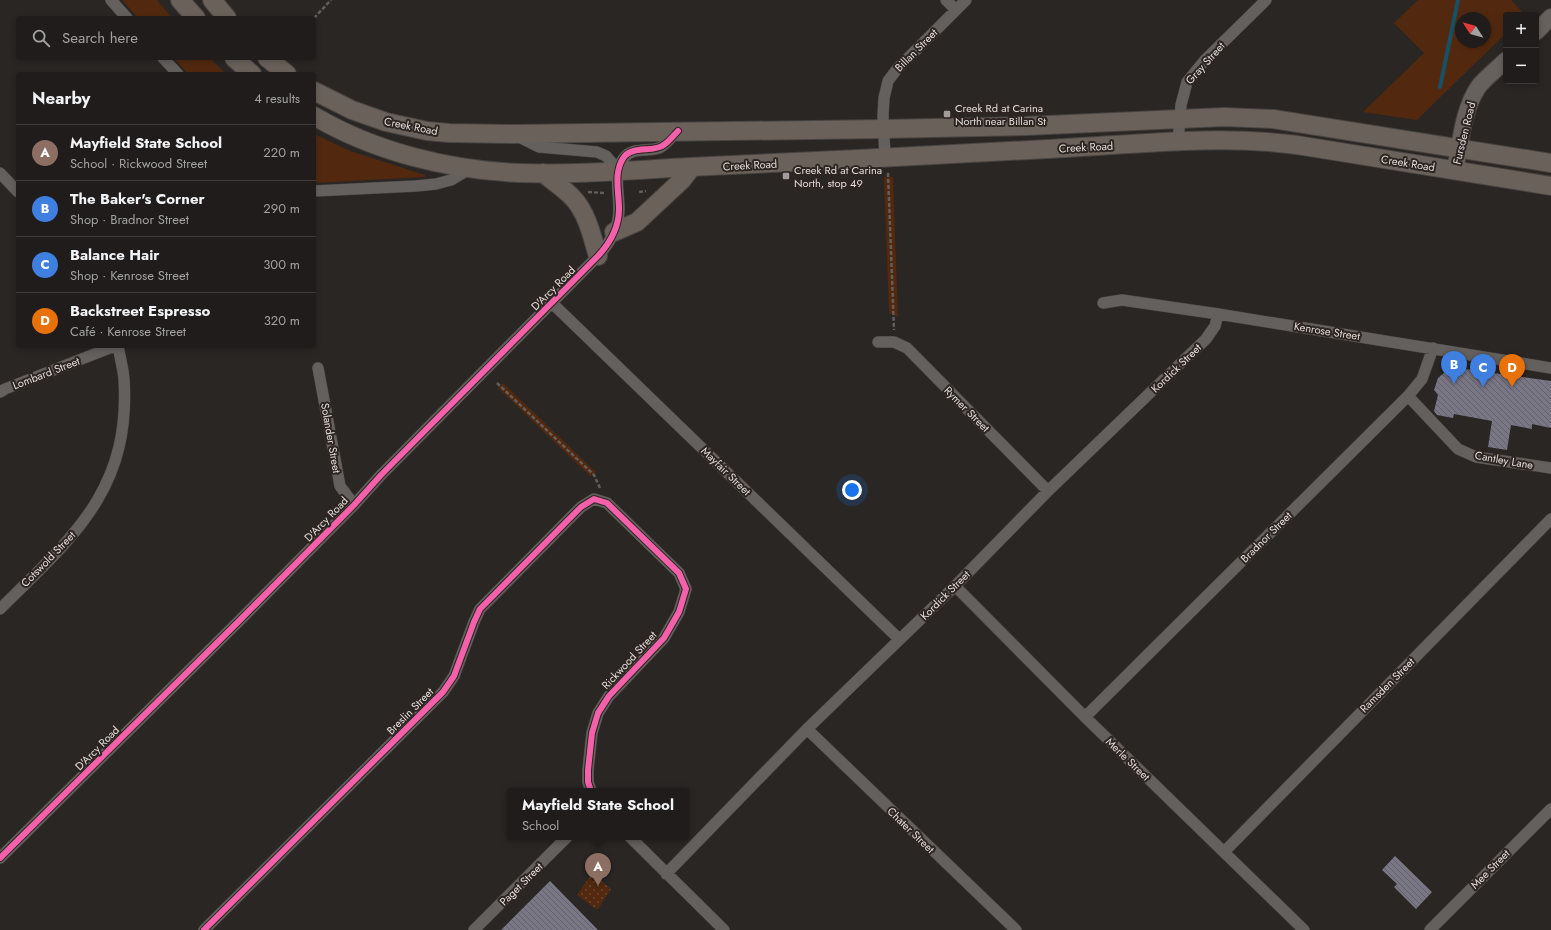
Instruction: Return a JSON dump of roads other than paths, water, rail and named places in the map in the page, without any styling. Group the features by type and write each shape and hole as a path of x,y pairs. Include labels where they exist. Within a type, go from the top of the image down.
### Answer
{"main road":[{"path":"180,0 194,16"},
{"path":"212,0 225,16"},
{"path":"236,60 250,72"},
{"path":"270,60 284,72"},
{"name":"Creek Road","path":"316,92 338,104 362,114 406,127 449,133 515,134 883,129 1026,126 1224,117 1273,119 1551,163"},
{"name":"Creek Road","path":"316,117 341,130 393,150 445,164 517,172 543,173 692,167 1234,140 1277,143 1551,186"},
{"path":"614,232 637,222 682,180 692,167"},
{"path":"543,173 573,198 581,209 587,221 598,256"}],"street":[{"path":"111,0 125,16"},
{"path":"946,0 956,10"},
{"name":"Billan Street","path":"884,157 884,98 886,88 892,76 966,0"},
{"name":"Gray Street","path":"1178,142 1179,119 1184,88 1189,78 1266,0"},
{"path":"1539,29 1551,17"},
{"path":"165,60 176,72"},
{"name":"Fursden Road","path":"1455,170 1468,111 1475,92 1482,82 1503,63"},
{"path":"618,170 627,154 661,147 678,131"},
{"name":"Creek Road","path":"515,134 539,148 597,152 606,156 618,170"},
{"path":"316,191 436,184 451,180 471,168"},
{"name":"D'Arcy Road","path":"0,858 354,505 386,470 607,246 614,232 619,210 618,170"},
{"path":"0,172 16,190"},
{"name":"Kenrose Street","path":"1103,303 1122,300 1433,348 1551,368"},
{"name":"Mayfair Street","path":"552,303 899,639"},
{"name":"Kordick Street","path":"666,874 807,729 954,586 1048,491 1206,339 1215,326 1218,314"},
{"name":"Rymer Street","path":"878,342 894,342 907,348 1048,491"},
{"name":"Lombard Street","path":"0,392 112,348"},
{"name":"Cotswold Street","path":"0,609 65,545 94,507 111,474 120,447 124,414 124,378 117,348"},
{"name":"Bradnor Street","path":"1085,717 1408,396 1422,379 1433,348"},
{"name":"Solander Street","path":"318,368 340,486 354,505"},
{"name":"Cantley Lane","path":"1408,396 1458,449 1476,457 1551,468"},
{"name":"Breslin Street","path":"204,930 443,692 454,676 480,609 581,507 594,499 607,503"},
{"name":"Rickwood Street","path":"590,788 588,782 588,770 592,733 598,713 609,696 664,638 679,612 686,589 679,573 607,503"},
{"name":"Ramsden Street","path":"1224,852 1551,519"},
{"name":"Merle Street","path":"954,586 1085,717 1304,930"},
{"name":"Chater Street","path":"807,729 1016,930"},
{"name":"Mee Street","path":"1430,930 1551,809"},
{"name":"Paget Street","path":"474,930 564,840"},
{"path":"633,840 724,930"}],"waterway":[{"path":"1440,87 1458,0"}],"place":[{"name":"Creek Rd at Carina North near Billan St","path":"947,114"},
{"name":"Creek Rd at Carina North, stop 49","path":"786,176"},
{"name":"The Baker's Corner","path":"1454,384"},
{"name":"Balance Hair","path":"1483,387"},
{"name":"Backstreet Espresso","path":"1512,387"},
{"name":"Mayfield State School","path":"598,886"}]}
